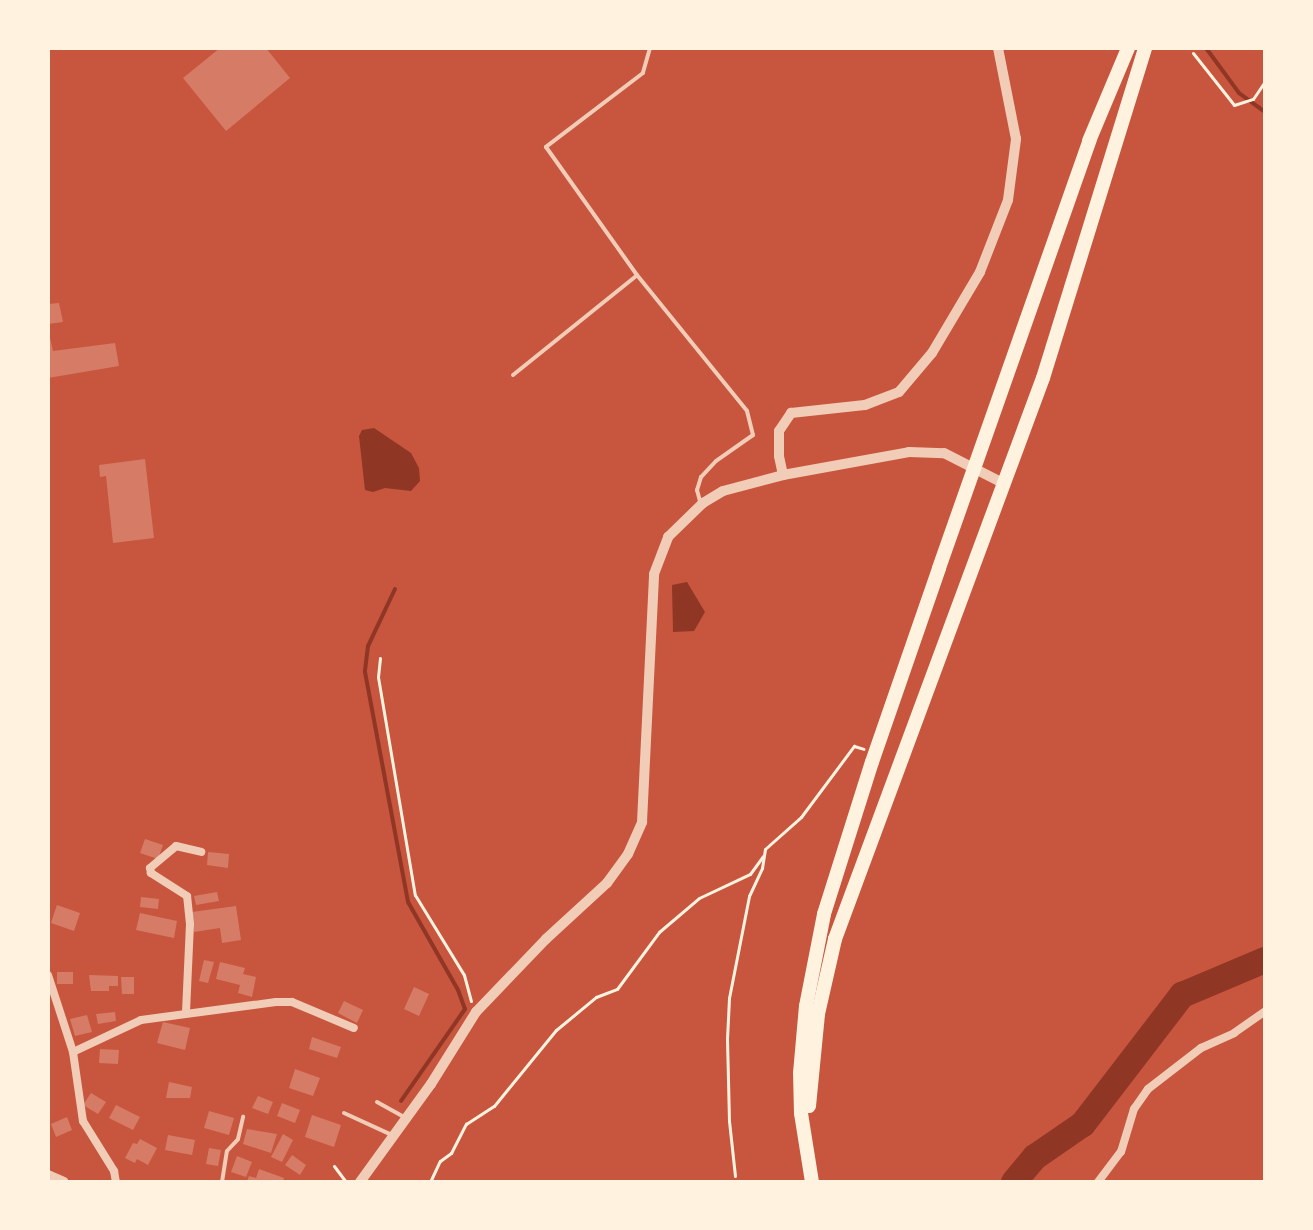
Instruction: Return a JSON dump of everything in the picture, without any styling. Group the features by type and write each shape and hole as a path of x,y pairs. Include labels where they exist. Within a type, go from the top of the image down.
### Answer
{"highway":[{"path":"812,1182 801,1113 800,1073 813,964 824,914 875,753 1089,141 1128,48"},
{"path":"806,1142 818,1014 835,939 1043,378 1145,48"}],"street":[{"path":"783,475 779,431 791,413 865,405 899,392 932,353 980,272 1008,200 1016,139 998,48"},
{"path":"360,1182 476,1012 546,939 607,883 628,854 642,822 654,574 668,537 701,505 723,491 783,475 909,452 944,453 1003,483"},
{"path":"186,1012 190,924 187,896 151,873 150,868 176,846 201,852"},
{"path":"48,975 73,1052 83,1121 114,1171 116,1182"},
{"path":"73,1052 141,1020 186,1012 292,1002 354,1028"},
{"path":"1098,1182 1121,1152 1134,1109 1148,1089 1201,1048 1234,1033 1265,1011"},
{"path":"48,1175 64,1182"}],"lane":[{"path":"650,48 643,73 546,147 560,172 637,275 747,411 754,426 753,435 716,461 701,477 697,490 701,505"},
{"path":"513,375 637,275"},
{"path":"377,1102 406,1118"},
{"path":"344,1113 394,1136"},
{"path":"222,1182 227,1151 238,1139 243,1117"}],"path":[{"path":"1193,53 1234,105 1253,99 1265,81"},
{"path":"380,658 378,677 415,895 464,975 476,1012"},
{"path":"735,1176 726,1072 729,998 749,896 762,868 765,849 801,817 854,746 875,753"},
{"path":"430,1182 440,1161 451,1153 466,1124 494,1106 556,1030 596,997 617,989 659,932 689,906 750,874 763,856"},
{"path":"334,1166 346,1182"}],"shaded area":[{"path":"374,428 411,453 419,468 420,481 411,491 385,488 373,492 365,490 359,436 362,430"},
{"path":"687,582 705,612 694,631 673,632 672,585"}],"building":[{"path":"220,48 266,48 290,78 226,131 183,78"},
{"path":"59,303 63,322 48,324 48,304"},
{"path":"48,329 53,351 115,343 119,366 48,378"},
{"path":"145,459 154,538 113,543 106,476 100,477 99,465"},
{"path":"145,839 163,845 158,859 140,853"},
{"path":"208,852 229,854 228,868 207,865"},
{"path":"217,892 219,901 196,905 194,896"},
{"path":"141,897 159,899 158,909 140,907"},
{"path":"57,905 80,913 74,931 51,923"},
{"path":"236,906 241,940 222,943 220,928 194,932 192,912"},
{"path":"140,913 177,921 174,938 136,930"},
{"path":"204,960 214,962 208,983 199,981"},
{"path":"220,962 245,968 243,974 256,977 252,997 238,993 240,985 216,979"},
{"path":"57,972 73,972 73,984 57,984"},
{"path":"89,975 118,976 118,986 109,986 109,991 91,991"},
{"path":"121,977 134,977 134,994 122,994"},
{"path":"414,987 429,994 419,1016 404,1009"},
{"path":"344,1001 363,1010 357,1023 338,1013"},
{"path":"115,1012 116,1021 98,1024 96,1014"},
{"path":"87,1015 92,1032 75,1036 70,1019"},
{"path":"163,1022 190,1028 185,1050 157,1043"},
{"path":"312,1037 341,1047 337,1058 309,1049"},
{"path":"100,1049 119,1050 118,1064 99,1063"},
{"path":"295,1069 320,1078 313,1096 289,1088"},
{"path":"169,1082 192,1087 190,1098 166,1098"},
{"path":"91,1093 106,1102 98,1114 83,1105"},
{"path":"258,1096 273,1102 268,1114 252,1108"},
{"path":"282,1103 300,1110 295,1123 277,1116"},
{"path":"116,1105 140,1117 133,1130 109,1118"},
{"path":"209,1111 234,1118 229,1135 204,1128"},
{"path":"312,1115 341,1125 334,1147 305,1137"},
{"path":"67,1117 72,1130 56,1137 51,1124"},
{"path":"247,1129 277,1134 271,1153 243,1144"},
{"path":"283,1134 293,1140 282,1162 271,1157"},
{"path":"168,1135 195,1140 192,1155 165,1150"},
{"path":"140,1139 157,1148 148,1165 137,1159 135,1163 125,1158 133,1143 137,1144"},
{"path":"209,1148 221,1150 218,1166 206,1164"},
{"path":"292,1155 306,1165 300,1175 285,1165"},
{"path":"237,1156 252,1162 246,1177 231,1172"},
{"path":"259,1169 284,1178 283,1182 247,1182 249,1176 256,1178"}],"waterway":[{"path":"1206,48 1239,93 1265,112"},
{"path":"395,589 368,646 365,672 408,902 458,990 465,1009 401,1101"},
{"path":"1014,1182 1035,1157 1083,1124 1182,995 1265,960"}]}
